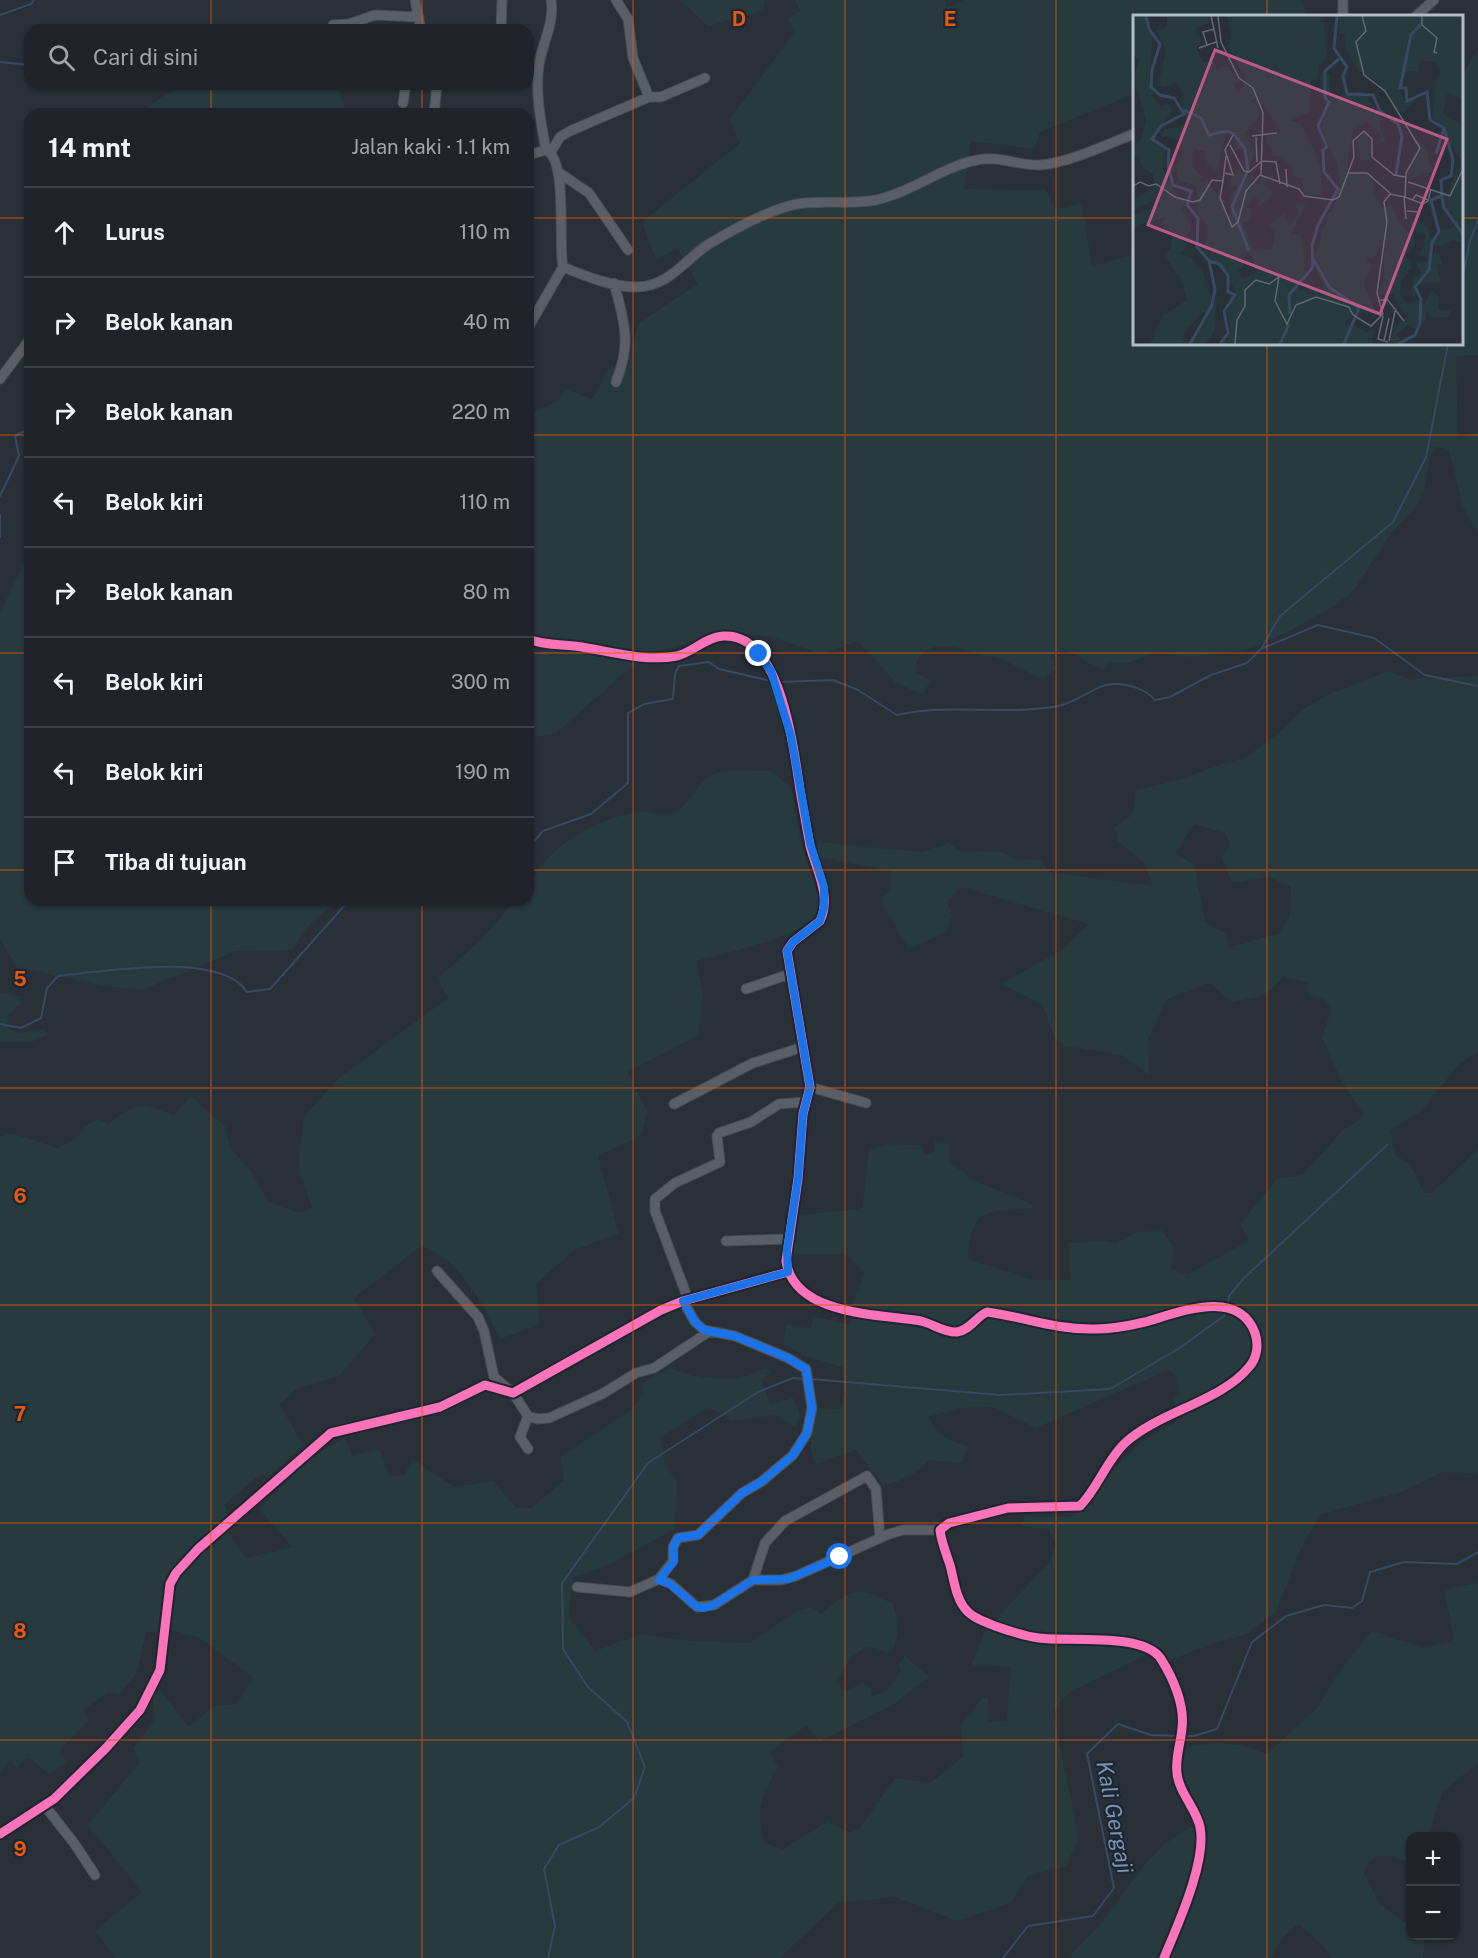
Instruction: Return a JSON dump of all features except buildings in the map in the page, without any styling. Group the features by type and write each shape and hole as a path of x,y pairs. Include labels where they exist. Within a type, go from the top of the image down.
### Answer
{"street":[{"path":"415,0 420,24"},
{"path":"501,24 502,0"},
{"path":"534,318 563,267 558,172 549,151 538,102 538,64 550,23 551,0"},
{"path":"616,0 628,19 633,58 649,97"},
{"path":"1417,15 1434,0"},
{"path":"349,24 375,15 418,18"},
{"path":"534,154 549,151 560,137 570,130 649,97 661,97 705,78"},
{"path":"534,81 538,81"},
{"path":"403,103 405,90"},
{"path":"435,108 436,90"},
{"path":"563,267 614,283 636,287 656,284 675,274 709,244 738,227 793,204 878,200 976,160 997,158 1031,165 1047,164 1133,134"},
{"path":"558,172 589,193 628,250"},
{"path":"614,283 626,336 624,358 616,382"},
{"path":"0,379 24,347"},
{"path":"534,641 652,658 678,656 719,636 731,636 753,648 771,671 789,727 810,843 825,897 820,921 793,942 787,951 810,1087 805,1102 798,1179 788,1239 788,1272 813,1297 831,1305 873,1317 924,1322 951,1332 964,1330 987,1312 1045,1326 1092,1329 1130,1326 1204,1305 1233,1310 1249,1322 1256,1336 1257,1350 1249,1367 1217,1392 1182,1408 1126,1442 1108,1462 1080,1506 1008,1508 949,1523 940,1530 903,1530 796,1576 782,1580 753,1580 714,1605 704,1608 697,1607 670,1584 659,1580"},
{"path":"746,989 790,974"},
{"path":"674,1104 753,1063 803,1047"},
{"path":"810,1087 866,1103"},
{"path":"577,1587 630,1592 659,1580 674,1561 673,1547 678,1538 698,1535 742,1493 761,1482 793,1455 807,1433 812,1408 806,1369 788,1358 735,1336 704,1330 695,1322 685,1300 656,1211 655,1199 675,1183 720,1162 717,1136 720,1133 752,1122 779,1104 805,1102"},
{"path":"726,1240 788,1239"},
{"path":"437,1271 478,1317 484,1331 494,1377 513,1393 528,1416 538,1419 549,1418 602,1394 636,1373 654,1368 710,1331"},
{"path":"0,1834 45,1806 106,1748 140,1710 160,1670 170,1584 176,1573 198,1549 331,1433 440,1407 481,1386 488,1385 513,1393 653,1314 685,1300 788,1272"},
{"path":"528,1416 520,1437 528,1449"},
{"path":"753,1580 765,1543 784,1521 864,1477 870,1477 876,1489 880,1538"},
{"path":"940,1530 957,1591 967,1612 989,1623 1024,1635 1047,1639 1099,1639 1151,1650 1161,1658 1178,1694 1182,1731 1177,1754 1179,1784 1197,1820 1200,1843 1183,1912 1164,1958"},
{"path":"45,1806 74,1842 95,1875"}],"green space":[{"path":"680,0 768,0 764,2 764,11 708,26"},
{"path":"795,0 945,0 947,7 966,0 1302,0 1306,15 1133,15 1133,94 1040,132 1034,149 971,141 964,189 1046,190 1055,209 1082,203 1092,266 1132,255 1133,250 1133,345 1463,345 1463,73 1478,49 1478,355 1456,356 1458,438 1478,432 1478,534 1463,507 1449,450 1436,447 1430,456 1424,490 1418,504 1390,535 1354,590 1334,606 1286,633 1246,650 1190,657 1156,653 1130,662 1108,663 1105,669 1091,665 1072,653 1059,652 1051,655 1056,669 1044,679 997,658 954,647 940,646 927,650 916,662 916,673 930,680 924,695 896,683 858,641 821,654 772,637 714,631 685,644 650,653 556,733 534,737 534,655 545,650 534,636 534,413 559,400 565,389 592,399 612,365 628,368 638,324 698,284 677,248 656,260 642,222 740,143 730,119 794,33 788,18 800,11"},
{"path":"173,90 340,90 344,108 146,108"},
{"path":"24,563 24,906 332,906 310,924 292,950 236,951 142,990 100,985 16,967 0,939 0,613"},
{"path":"1388,671 1410,679 1478,676 1478,1052 1460,1063 1420,1112 1390,1130 1396,1156 1411,1166 1423,1192 1432,1193 1478,1149 1478,1474 1443,1472 1399,1493 1321,1514 1301,1548 1276,1612 1245,1635 1211,1644 1176,1658 1167,1659 1157,1650 1068,1693 1053,1712 1079,1837 1066,1866 1028,1876 1011,1903 957,1921 895,1897 838,1903 780,1958 116,1958 95,1931 142,1892 88,1825 139,1763 133,1748 155,1720 152,1697 160,1690 189,1727 214,1706 237,1704 253,1677 198,1637 172,1631 146,1632 137,1673 119,1695 108,1692 83,1710 89,1720 60,1750 66,1762 49,1774 28,1757 17,1768 10,1760 0,1773 0,1136 11,1133 58,1148 78,1137 84,1126 99,1119 108,1124 139,1106 153,1108 174,1116 190,1096 225,1126 230,1148 251,1172 269,1202 300,1213 312,1208 300,1173 299,1154 304,1117 339,1078 448,998 438,978 482,939 510,906 534,906 534,879 552,854 586,830 622,815 642,812 666,815 677,811 712,775 733,770 771,771 791,788 797,823 818,898 818,908 812,919 783,936 696,961 703,994 699,1035 627,1072 647,1112 641,1136 598,1156 619,1234 574,1250 537,1283 540,1324 500,1339 478,1298 459,1272 435,1252 421,1246 354,1298 375,1334 339,1376 295,1390 280,1405 303,1445 270,1475 258,1476 224,1505 230,1517 222,1524 246,1558 292,1547 259,1509 308,1460 345,1437 352,1455 380,1449 389,1476 405,1475 412,1459 454,1487 493,1481 516,1508 532,1508 564,1480 560,1457 632,1409 643,1393 642,1383 670,1368 706,1377 730,1378 766,1368 772,1373 761,1379 770,1403 793,1398 800,1415 796,1428 776,1415 731,1421 709,1407 661,1437 665,1464 677,1482 675,1529 604,1567 573,1577 569,1617 595,1651 641,1634 693,1641 749,1643 797,1611 812,1607 821,1614 840,1599 855,1592 871,1594 893,1604 898,1629 891,1653 866,1647 850,1658 837,1682 845,1692 862,1683 871,1688 872,1696 887,1691 901,1670 898,1664 905,1656 929,1677 894,1704 819,1742 807,1725 770,1752 778,1767 761,1804 760,1821 764,1843 783,1849 828,1821 849,1832 859,1829 895,1778 930,1783 963,1757 961,1726 981,1699 988,1696 988,1722 1007,1721 1010,1667 971,1665 986,1629 1048,1564 1056,1545 1049,1530 1022,1526 1025,1516 1070,1517 1088,1506 1112,1471 1139,1444 1183,1417 1172,1398 1179,1394 1175,1375 1168,1370 1036,1428 992,1407 965,1408 929,1416 939,1433 968,1446 962,1463 929,1460 909,1476 883,1485 856,1450 815,1464 811,1442 815,1424 815,1408 840,1409 845,1394 842,1367 805,1356 783,1344 786,1324 811,1329 813,1316 851,1325 853,1301 865,1273 846,1254 793,1254 798,1215 862,1209 869,1149 892,1144 921,1145 925,1155 934,1151 935,1141 949,1144 950,1162 971,1179 1033,1205 1032,1208 992,1212 984,1215 973,1229 968,1259 1034,1280 1070,1280 1068,1243 1105,1241 1115,1244 1136,1232 1161,1230 1174,1248 1171,1270 1188,1274 1249,1241 1240,1224 1277,1179 1303,1175 1343,1130 1361,1119 1363,1113 1342,1082 1322,1038 1331,1010 1326,1000 1309,996 1307,982 1283,977 1266,995 1232,1002 1210,983 1167,999 1148,1038 1149,1075 1121,1055 1065,1046 1054,1038 1043,1005 1001,984 1062,950 1089,924 961,887 947,903 952,915 946,932 909,949 882,904 883,897 890,889 891,871 818,857 818,842 923,852 949,843 959,851 1002,852 1014,859 1041,860 1049,872 1153,886 1144,863 1118,841 1115,827 1133,814 1136,790 1178,780 1222,764 1244,759 1280,732 1304,709 1325,696","holes":["1194,824 1225,833 1230,843 1222,858 1232,883 1269,877 1291,887 1290,915 1279,933 1229,948 1225,933 1205,922 1195,866 1176,853"]},
{"path":"3,993 20,996 22,1003 8,1015 7,1026 11,1030 20,1033 45,1029 48,1035 31,1042 0,1042 0,995"},
{"path":"1478,1583 1478,1763 1442,1792 1429,1832 1406,1832 1406,1861 1389,1856 1378,1857 1368,1864 1363,1872 1378,1902 1406,1923 1406,1940 1425,1940 1423,1958 1332,1958 1322,1944 1298,1924 1282,1938 1271,1958 1068,1958 1103,1921 1158,1850 1186,1830 1203,1823 1181,1777 1182,1750 1203,1744 1225,1743 1267,1754 1317,1708 1337,1675 1371,1631 1422,1647 1454,1641 1444,1589"}],"waterway":[{"path":"0,15 31,4 34,0"},
{"path":"0,62 24,64"},
{"path":"1463,276 1470,241 1478,220"},
{"path":"1261,649 1280,616 1393,522 1426,457 1448,345"},
{"path":"0,496 19,456 15,436 24,431"},
{"path":"0,515 0,537"},
{"path":"779,682 833,680 858,690 897,715 937,710 1038,709 1065,704 1100,687 1114,684 1137,688 1155,700 1170,697 1211,675 1247,663 1261,649 1318,625 1374,638 1425,675 1478,686"},
{"path":"534,841 543,831 591,814 628,783 628,713 644,704 673,699 675,674 679,666 709,662 719,669 771,681"},
{"path":"0,1024 21,1028 41,1018 47,988 58,976 130,968 187,967 212,971 233,979 247,992 270,989 344,906"},
{"path":"1227,1305 1230,1295 1243,1279 1387,1145"},
{"path":"811,1379 1001,1395 1110,1389 1178,1349 1224,1316 1225,1311"},
{"path":"548,1958 555,1926 544,1869 559,1845 599,1827 634,1798 645,1767 627,1722 588,1687 563,1649 562,1583 648,1463 758,1392 793,1378 805,1379"},
{"name":"Kali Gergaji","path":"1185,1736 1194,1736 1217,1729 1252,1642 1286,1616 1324,1605 1352,1608 1362,1601 1370,1572 1404,1562 1457,1564 1478,1552"},
{"name":"Kali Gergaji","path":"1003,1958 1028,1926 1093,1916 1114,1888 1087,1754 1118,1724 1151,1735 1179,1736"}],"cycle path":[{"path":"534,641 629,656 665,658 677,656 711,639 723,636 743,640 760,654 772,674 789,726 810,846 824,893 820,921 793,942 787,951 810,1087 803,1114 798,1179 786,1261 792,1279 805,1293 841,1309 921,1321 952,1332 966,1329 987,1312 1053,1325 1101,1329 1132,1325 1190,1309 1221,1307 1235,1311 1247,1319 1255,1333 1257,1347 1254,1360 1237,1379 1207,1398 1154,1423 1125,1443 1112,1458 1080,1506 1008,1508 949,1523 940,1530 958,1596 963,1606 973,1616 1000,1628 1033,1637 1104,1640 1139,1645 1152,1651 1161,1659 1170,1675 1182,1710 1177,1761 1178,1780 1198,1820 1201,1841 1190,1894 1164,1958"},
{"path":"0,1834 54,1799 106,1748 140,1710 160,1670 170,1584 176,1573 198,1549 331,1433 440,1407 485,1385 513,1393 661,1310 683,1301 788,1272"}],"route":[{"path":"759,654 771,671 787,718 810,843 824,887 824,907 820,921 793,942 787,951 810,1087 803,1114 798,1179 787,1250 788,1272 683,1301 695,1322 704,1330 719,1331 735,1336 788,1358 806,1369 812,1408 807,1433 793,1455 761,1482 742,1493 698,1535 678,1538 673,1547 674,1561 659,1580 670,1584 697,1607 704,1608 714,1605 753,1580 788,1579 840,1557"}]}
